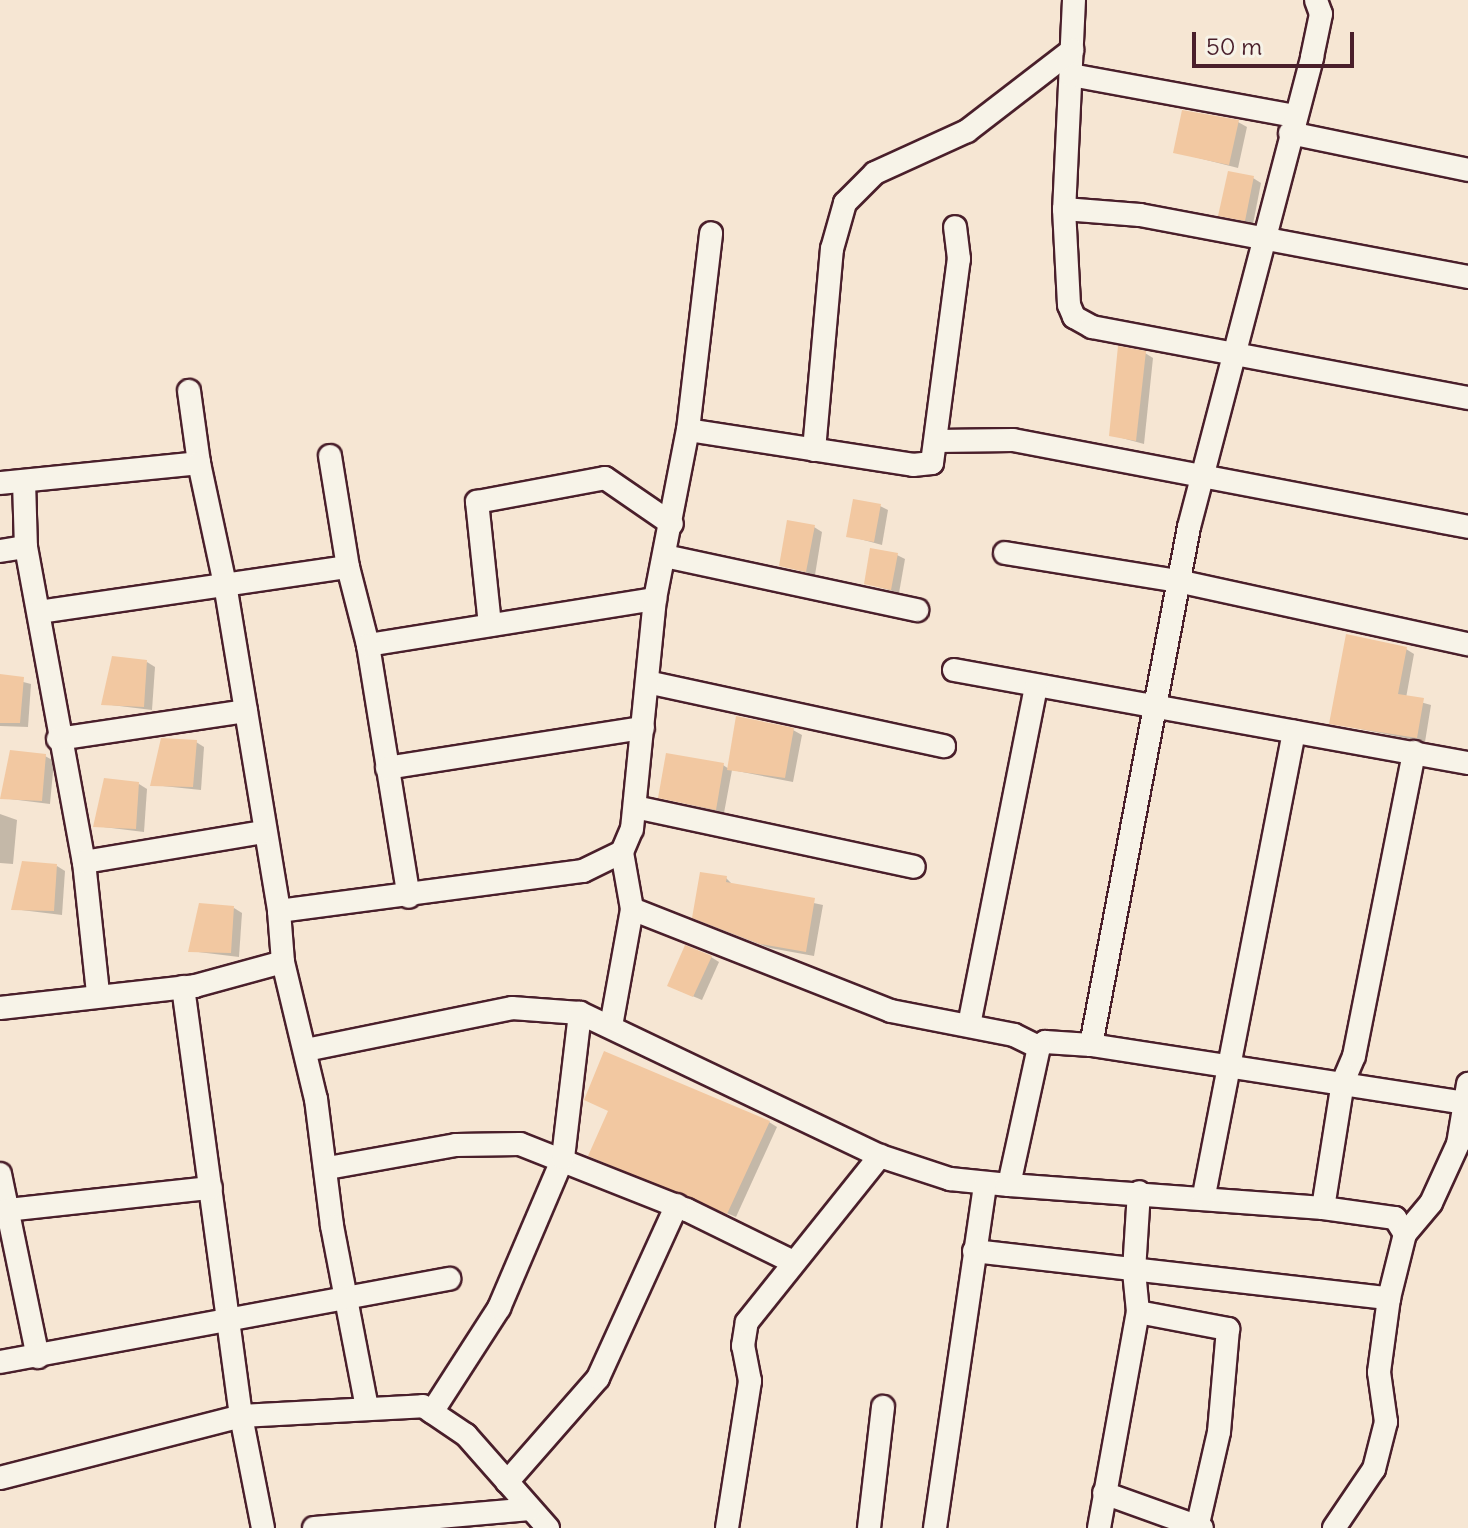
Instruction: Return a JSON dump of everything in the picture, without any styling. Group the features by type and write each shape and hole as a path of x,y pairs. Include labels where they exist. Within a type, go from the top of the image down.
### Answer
{"street":[{"path":"1074,0 1064,209 1074,317 1092,327 1468,398"},
{"path":"1091,1045 1153,706 1200,477 1321,14 1316,0"},
{"path":"814,450 832,249 845,203 875,173 967,131 1072,50"},
{"path":"1071,75 1292,125 1468,170"},
{"path":"1064,209 1140,215 1468,277"},
{"path":"688,430 913,465 932,463 959,259 955,227"},
{"path":"611,1026 632,909 622,852 635,807 655,599 688,430 711,233"},
{"path":"189,391 199,463 225,584 279,911 283,962 306,1050 328,1168 344,1298 367,1407"},
{"path":"937,441 1013,440 1468,527"},
{"path":"330,456 348,567 368,645 409,897"},
{"path":"0,483 199,463"},
{"path":"490,625 477,502 605,478 672,524"},
{"path":"24,481 26,547 58,739 84,862 98,993"},
{"path":"0,551 26,547"},
{"path":"1005,553 1178,581 1468,644"},
{"path":"665,556 917,610"},
{"path":"39,612 348,567"},
{"path":"368,645 655,599"},
{"path":"954,670 1468,763"},
{"path":"647,682 944,746"},
{"path":"969,1025 1036,687"},
{"path":"58,739 246,711"},
{"path":"387,768 643,728"},
{"path":"1204,1195 1226,1063 1294,732"},
{"path":"1323,1208 1343,1082 1354,1056 1414,752"},
{"path":"635,807 914,867"},
{"path":"84,862 264,832"},
{"path":"279,911 409,897 583,871 622,852"},
{"path":"632,909 891,1011 969,1025 1039,1047"},
{"path":"0,1008 98,993 183,987 283,962"},
{"path":"183,987 241,1416 263,1528"},
{"path":"306,1050 512,1008 580,1013 880,1156 985,1184 1204,1195 1395,1218 1405,1234"},
{"path":"432,1412 499,1308 563,1158 580,1013"},
{"path":"1009,1185 1039,1047 1045,1042 1226,1063 1343,1082 1467,1094 1463,1145 1431,1203 1405,1234 1389,1298 1379,1372 1386,1422 1374,1469 1334,1528"},
{"path":"328,1168 487,1143 520,1144 563,1158 677,1205 793,1262"},
{"path":"727,1528 750,1381 743,1346 747,1322 880,1156"},
{"path":"0,1174 38,1357"},
{"path":"935,1528 985,1184"},
{"path":"7,1210 211,1188"},
{"path":"1099,1528 1138,1312 1134,1271 1139,1192"},
{"path":"507,1482 598,1378 677,1205"},
{"path":"974,1251 1389,1298"},
{"path":"0,1362 449,1279"},
{"path":"1104,1493 1199,1527 1219,1432 1228,1329 1138,1312"},
{"path":"0,1478 241,1416 423,1406 466,1435 548,1528"},
{"path":"869,1528 883,1407"},
{"path":"314,1528 530,1509"}],"building":[{"path":"1182,110 1239,120 1229,165 1173,153"},
{"path":"1228,171 1254,176 1245,221 1218,216"},
{"path":"1118,346 1146,351 1136,441 1109,436"},
{"path":"853,499 881,504 874,542 846,537"},
{"path":"787,520 815,525 806,572 779,566"},
{"path":"870,548 898,553 891,590 864,584"},
{"path":"1346,634 1407,647 1398,694 1424,698 1417,738 1329,724"},
{"path":"112,656 147,660 144,707 101,705"},
{"path":"0,674 24,677 20,723 0,723"},
{"path":"736,716 794,728 785,778 727,770"},
{"path":"161,738 197,740 193,787 150,786"},
{"path":"10,750 46,754 42,801 0,799"},
{"path":"666,753 724,763 716,810 658,798"},
{"path":"104,778 139,782 136,829 93,827"},
{"path":"22,861 57,864 54,911 11,910"},
{"path":"700,872 727,876 726,882 815,898 806,952 760,944 692,918"},
{"path":"199,903 234,906 231,953 188,952"},
{"path":"685,945 712,956 693,997 667,986"},
{"path":"604,1051 770,1121 727,1214 588,1156 608,1111 584,1100"}]}
